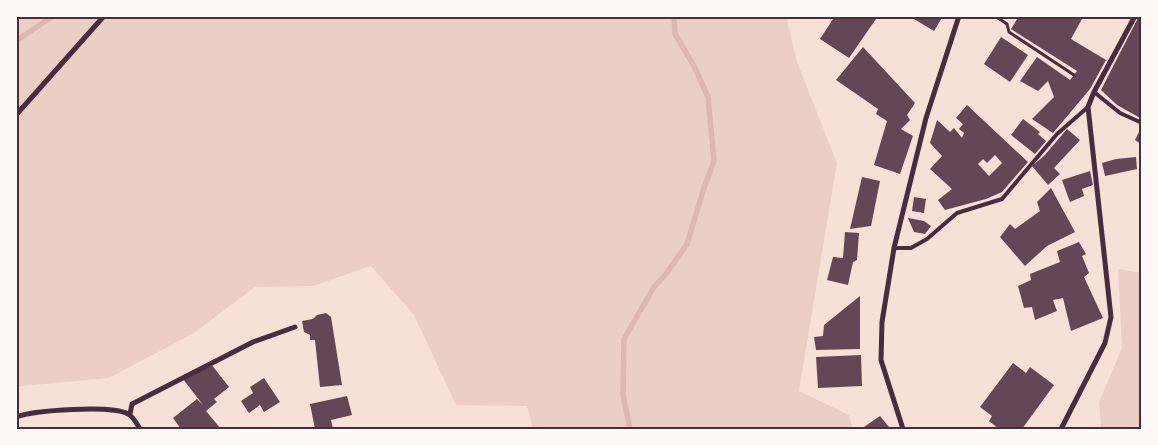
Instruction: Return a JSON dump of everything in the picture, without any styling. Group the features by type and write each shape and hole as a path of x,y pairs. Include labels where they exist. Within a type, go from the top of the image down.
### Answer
{"street":[{"path":"16,115 104,16"},
{"path":"902,429 881,360 882,322 894,248 926,118 959,16"},
{"path":"1061,429 1105,343 1111,317 1088,107 1092,91 1135,16"},
{"path":"130,414 132,404 253,342 295,327"},
{"path":"16,417 70,410 116,410 130,414 140,429"}],"lane":[{"path":"1092,91 1120,113 1142,123"},
{"path":"894,248 911,248 927,239 957,213 1002,199 1057,134 1088,107"}],"path":[{"path":"995,16 1007,24 1009,32 1074,75"}],"shaded area":[{"path":"16,16 786,16 797,62 837,163 799,391 849,415 853,429 533,429 527,406 456,405 414,315 371,266 313,286 255,287 194,333 109,378 16,388"},
{"path":"1118,269 1142,273 1142,429 1101,429 1099,402 1122,348"}],"building":[{"path":"835,16 878,16 849,58 820,39"},
{"path":"909,16 943,16 934,31"},
{"path":"1019,16 1083,17 1071,39 1106,60 1090,89 1053,133 1032,119 1054,97 1048,81 1038,91 1020,81 1037,57 1070,80 1077,71 1011,29"},
{"path":"1139,16 1142,16 1142,119 1117,105 1101,90"},
{"path":"1001,37 1028,55 1010,82 984,64"},
{"path":"863,47 915,103 907,115 910,120 901,129 913,136 900,174 874,165 887,121 876,114 878,109 836,80"},
{"path":"967,105 1028,162 1002,192 986,199 945,210 938,200 952,189 930,169 942,156 930,143 937,120 950,132 954,128 962,138 964,133 959,129 963,124 956,118","holes":["995,155 1002,163 989,176 978,164 983,159 987,163"]},
{"path":"1023,119 1040,132 1038,134 1046,141 1035,154 1011,135"},
{"path":"1142,126 1142,145 1135,140"},
{"path":"1067,129 1080,140 1054,168 1060,174 1048,185 1032,166 1044,156"},
{"path":"1136,157 1137,169 1105,176 1102,163 1116,159"},
{"path":"1090,171 1093,185 1082,189 1084,196 1070,202 1062,180"},
{"path":"862,177 880,181 871,226 850,229"},
{"path":"1051,188 1075,232 1047,246 1025,266 1000,237 1010,224 1015,229 1040,211 1037,202"},
{"path":"914,197 926,199 924,213 912,211"},
{"path":"908,218 924,221 931,226 925,234 914,232"},
{"path":"845,232 859,233 857,260 853,262 848,285 827,280 833,257 843,258"},
{"path":"1079,242 1086,254 1082,256 1089,273 1084,277 1103,318 1071,331 1063,298 1053,300 1057,311 1035,320 1032,307 1024,308 1018,286 1031,280 1030,274 1060,262 1057,251"},
{"path":"860,296 860,349 816,350 814,337 823,336 824,325"},
{"path":"326,313 331,317 342,385 320,387 315,340 310,340 310,335 304,332 302,321 313,319 317,315"},
{"path":"861,355 862,386 818,388 816,357"},
{"path":"1013,363 1026,373 1030,367 1054,385 1022,429 999,429 989,421 992,416 980,407"},
{"path":"211,364 229,387 214,399 217,402 206,411 221,429 181,429 173,418 197,399 203,405 183,379"},
{"path":"264,378 280,402 264,412 260,405 249,413 241,401 253,393 250,387"},
{"path":"347,396 352,415 331,420 333,429 315,429 310,404"},
{"path":"880,416 889,427 887,429 865,429 864,427"}],"waterway":[{"path":"16,41 53,16"},
{"path":"630,429 623,395 624,339 654,287 666,274 687,244 714,161 708,97 694,66 675,34 674,16"}]}
